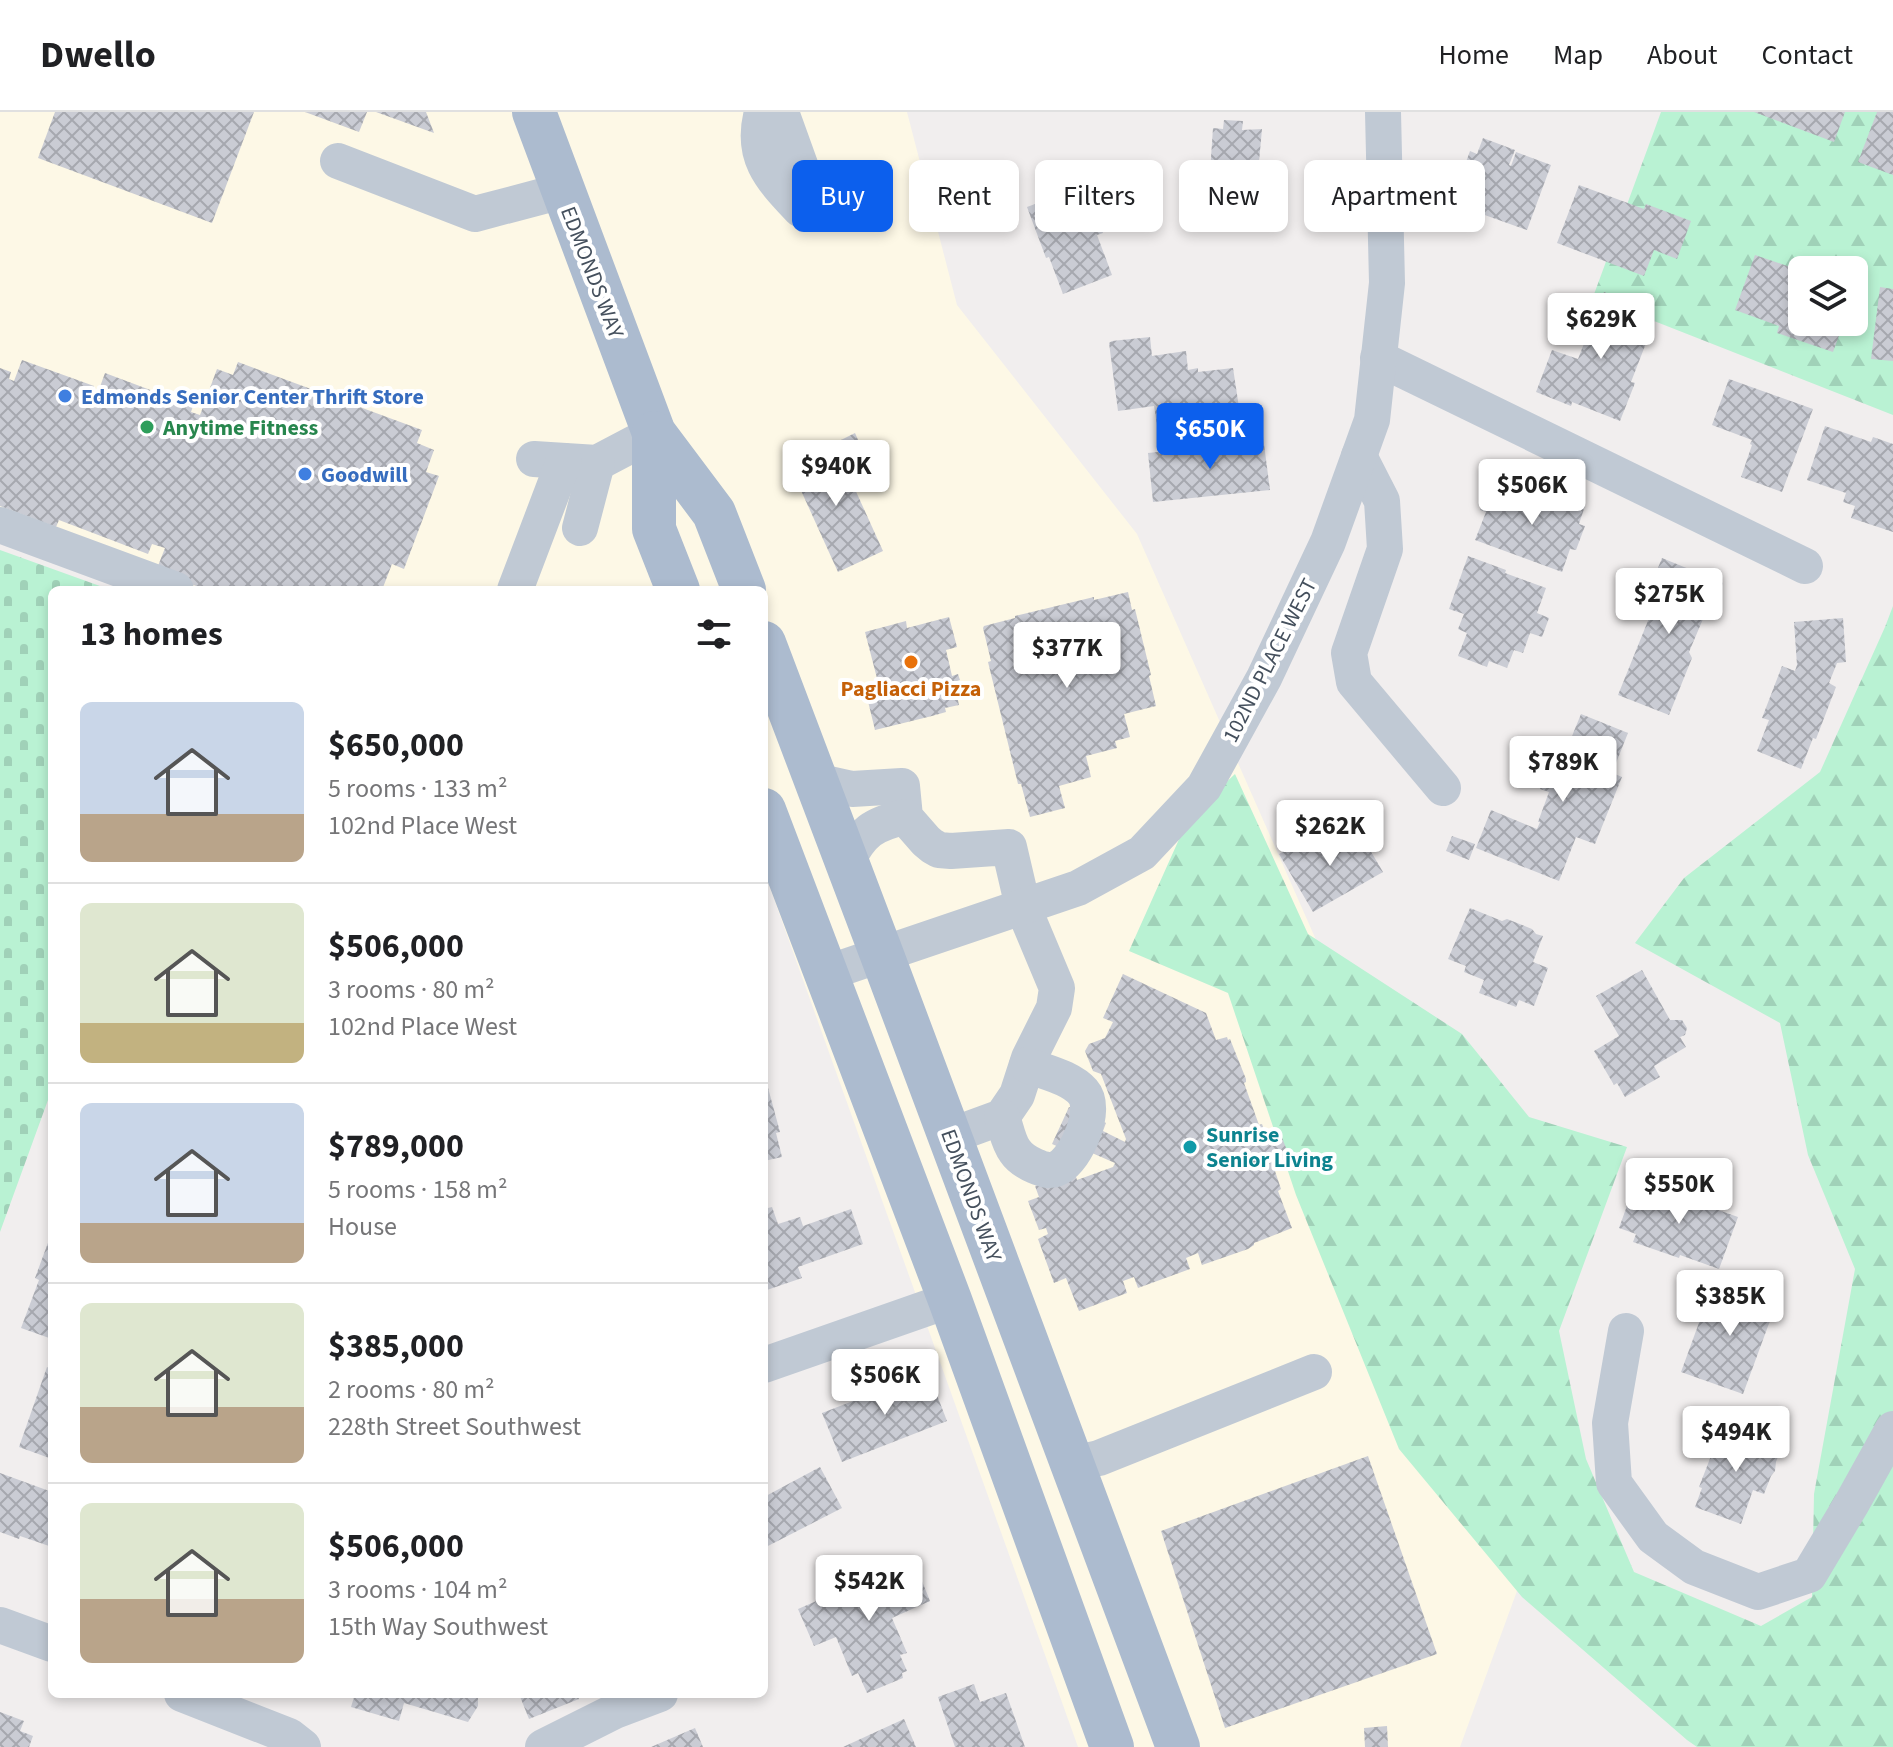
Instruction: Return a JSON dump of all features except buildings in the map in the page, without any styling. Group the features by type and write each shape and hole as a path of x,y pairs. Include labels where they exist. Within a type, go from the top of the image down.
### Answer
{"main road":[{"name":"EDMONDS WAY","path":"534,112 654,433 714,513 742,586"},
{"name":"EDMONDS WAY","path":"654,433 654,529 676,586"},
{"name":"EDMONDS WAY","path":"768,654 1178,1747"},
{"path":"768,820 950,1300 1112,1747"}],"street":[{"path":"762,112 758,141 761,158 773,181 800,209 806,192 803,173 781,112"},
{"name":"102ND PLACE WEST","path":"827,973 1078,888 1142,853 1204,787 1264,678 1328,542 1372,420 1387,283 1383,112"},
{"path":"338,161 475,214 562,191"},
{"path":"1378,358 1805,566"},
{"path":"565,461 654,433"},
{"path":"1359,456 1382,501 1385,549 1349,653 1354,682 1443,788"},
{"path":"565,461 580,528"},
{"path":"517,586 565,461"},
{"path":"0,525 165,586"},
{"path":"816,781 903,801 926,841 939,850 1009,847 1023,907 1057,988 1054,1008 1027,1065 1017,1095 1002,1117 950,1136"},
{"path":"847,861 865,832 903,801"},
{"path":"1002,1117 1015,1151 1028,1163 1043,1170 1056,1169 1066,1162 1075,1149 1086,1125 1089,1106 1084,1092 1056,1076 1027,1065"},
{"path":"768,1364 950,1300"},
{"path":"1626,1331 1610,1423 1614,1483 1653,1537 1694,1567 1758,1592 1809,1575 1893,1429"},
{"path":"1072,1464 1099,1458 1314,1372"},
{"path":"0,1625 48,1643"},
{"path":"192,1698 289,1736 303,1747"},
{"path":"543,1747 615,1711 649,1698"}],"shaded area":[{"path":"0,112 907,112 919,160 909,160 909,232 938,232 957,305 1137,534 1556,1484 1460,1747 1078,1747 768,882 768,586 186,586 0,517"}],"green space":[{"path":"1661,112 1893,112 1893,415 1593,297"},
{"path":"0,550 100,586 48,586 48,1100 0,1232"},
{"path":"1893,606 1893,1747 1697,1747 1522,1597 1399,1449 1296,1195 1228,993 1129,951 1189,817 1235,774 1308,934 1462,1034 1529,1117 1627,1147 1559,1331 1586,1459 1634,1572 1761,1626 1812,1597 1814,1494 1855,1269 1808,1155 1780,1023 1635,943 1684,878 1820,772"}],"place":[{"name":"Edmonds Senior Center Thrift Store","path":"65,396"},
{"name":"Anytime Fitness","path":"147,427"},
{"name":"Goodwill","path":"305,474"},
{"name":"Pagliacci Pizza","path":"911,662"},
{"name":"Sunrise Senior Living","path":"1190,1147"}]}
